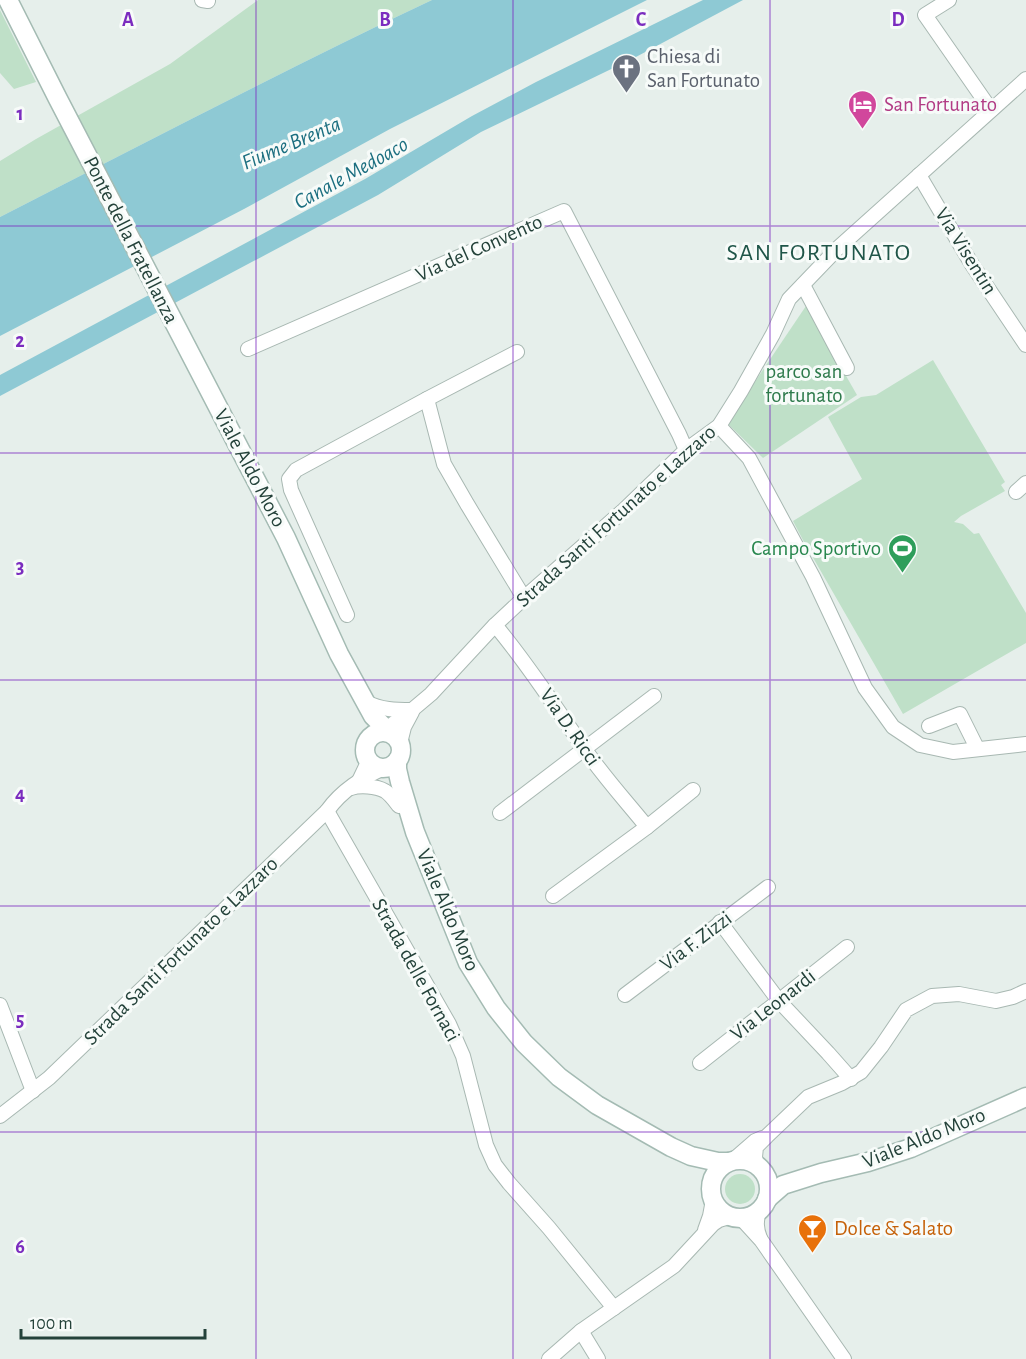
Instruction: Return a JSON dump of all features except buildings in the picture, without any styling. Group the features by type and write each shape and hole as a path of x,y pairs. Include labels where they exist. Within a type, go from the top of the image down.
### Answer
{"main road":[{"name":"Ponte della Fratellanza","path":"8,0 204,381"},
{"name":"Viale Aldo Moro","path":"204,381 286,538 339,654 373,716 387,755 391,786 399,806 415,832"},
{"name":"Viale Aldo Moro","path":"339,654 346,683 364,724 368,740"},
{"name":"Strada Santi Fortunato e Lazzaro","path":"368,740 377,732 387,755"},
{"name":"Viale Aldo Moro","path":"387,755 397,769 415,832 468,963 496,1008 524,1043 559,1077 597,1105 691,1156 718,1162 741,1160 760,1169 821,1173"},
{"name":"Viale Aldo Moro","path":"671,1147 692,1164 721,1210 736,1217 747,1217 783,1185 911,1148 1026,1097"},
{"path":"712,1196 713,1178 717,1171 730,1161"},
{"path":"760,1169 767,1180 768,1190 763,1204"}],"street":[{"path":"949,0 925,15 991,110"},
{"name":"Strada Santi Fortunato e Lazzaro","path":"0,1116 33,1091 91,1037 327,811 336,798 359,781 387,755 393,724 431,694 495,625 624,510 686,450 719,426 773,334 789,299 838,248 1026,79"},
{"name":"Via Visentin","path":"919,175 971,263 1026,345"},
{"name":"Via del Convento","path":"248,349 564,211 686,450"},
{"path":"803,285 847,368"},
{"path":"1013,327 1026,319"},
{"path":"347,615 291,490 289,478 296,470 517,352"},
{"path":"427,399 444,464 524,598"},
{"path":"719,426 749,458 813,577 866,688 892,728 920,745 953,752 1026,744"},
{"name":"Via D. Ricci","path":"495,625 555,705 584,749 647,827"},
{"path":"500,813 654,696"},
{"path":"366,702 387,710 412,710"},
{"path":"929,726 960,714 977,748"},
{"name":"Viale Aldo Moro","path":"346,790 357,786 374,787 386,791 399,806"},
{"path":"553,896 693,790"},
{"name":"Strada delle Fornaci","path":"327,811 449,1024 463,1056 486,1145 495,1165 614,1308"},
{"name":"Via F. Zizzi","path":"625,995 768,887"},
{"path":"720,922 779,1001 850,1079"},
{"name":"Via Leonardi","path":"700,1063 847,947"},
{"path":"760,1169 755,1157 756,1148 767,1136 808,1097 861,1072 906,1010 932,996 958,994 996,1001 1013,998 1026,991"},
{"path":"0,1005 33,1091"},
{"path":"730,1161 767,1136"},
{"path":"703,1233 710,1216 712,1196"},
{"path":"761,1240 756,1221 763,1204"},
{"path":"549,1359 581,1331 674,1266 703,1233 719,1220 736,1217 761,1240 844,1359"},
{"path":"581,1331 598,1359"}],"green space":[{"path":"258,0 432,0 0,217 0,161 170,64"},
{"path":"0,10 36,82 14,89 0,73"},
{"name":"parco san fortunato","path":"806,306 857,395 763,458 727,423"},
{"path":"933,360 1005,482 1001,485 1005,491 954,522 963,524 974,534 979,533 1026,613 1026,643 903,714 793,521 862,479 828,417 861,397 876,395"},
{"path":"740,1174 751,1178 755,1189 751,1200 740,1204 729,1200 725,1189 729,1178"}],"water":[{"name":"Fiume Brenta","path":"432,0 647,0 390,129 244,209 0,336 0,217"},
{"name":"Canale Medoaco","path":"703,0 743,0 634,58 481,132 378,195 0,396 0,375 365,179 472,116"}],"place":[{"name":"Chiesa di San Fortunato","path":"626,94"},
{"name":"San Fortunato","path":"863,130"},
{"name":"Campo Sportivo","path":"902,574"},
{"name":"Dolce & Salato","path":"813,1254"}],"district":[{"name":"SAN FORTUNATO","path":"819,253"}]}
